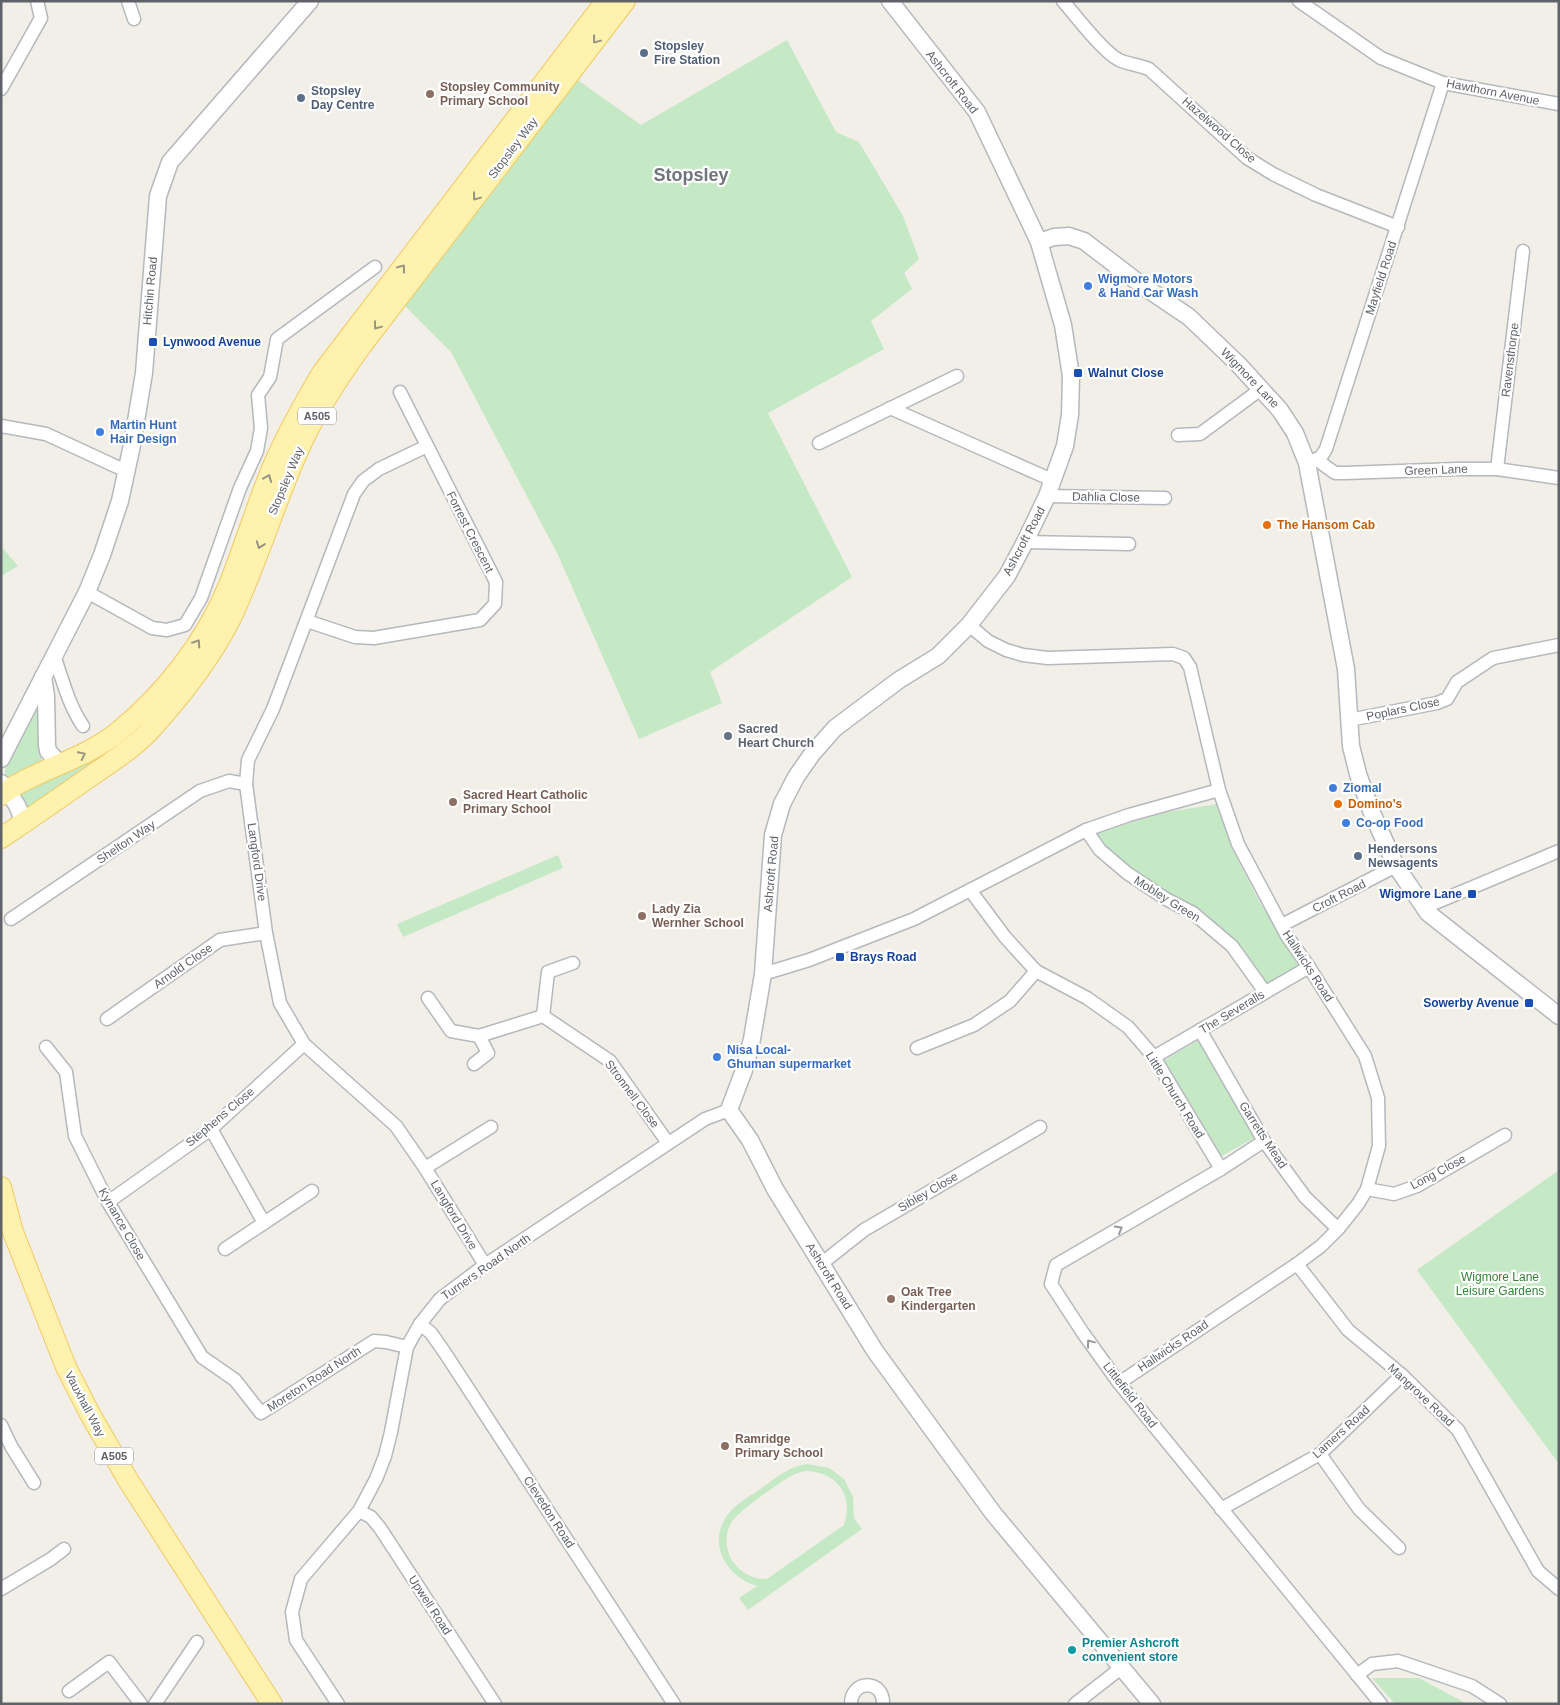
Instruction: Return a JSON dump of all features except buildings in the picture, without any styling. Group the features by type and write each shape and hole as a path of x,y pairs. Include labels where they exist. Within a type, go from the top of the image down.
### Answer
{"main road":[{"name":"Stopsley Way","path":"3,790 83,755 101,745 119,732 154,698 177,672 213,618 228,586 272,470 287,436 322,373 606,1"},
{"name":"Stopsley Way","path":"1,838 115,760 152,729 187,685 212,650 229,620 248,578 280,492 299,448 334,385 362,345 626,1"},
{"name":"Vauxhall Way","path":"1,1187 13,1232 38,1297 66,1367 90,1414 128,1480 272,1704"}],"street":[{"path":"1,90 41,18 37,1"},
{"path":"128,1 134,19"},
{"name":"Hitchin Road","path":"1,759 87,592 120,501 144,373 158,196 170,162 310,1"},
{"name":"Ashcroft Road","path":"890,1 977,112 1039,242 1050,274 1063,325 1070,376 1070,415 1065,446 1047,496 1007,576 969,625 938,656 900,680 835,728 812,754 796,777 782,804 773,835 763,974 752,1039 744,1070 729,1110 750,1140 775,1189 875,1351 993,1513 1152,1704"},
{"name":"Hazelwood Close","path":"1063,1 1110,54 1120,61 1138,64 1149,69 1247,158 1273,174 1316,195 1398,227"},
{"name":"Hawthorn Avenue","path":"1299,1 1382,58 1443,83 1559,104"},
{"name":"Mayfield Road","path":"1312,461 1321,457 1326,449 1443,83"},
{"name":"Wigmore Lane","path":"1039,242 1054,237 1069,236 1084,241 1143,286 1189,317 1238,364 1280,410 1312,461 1346,669 1351,746 1358,774 1372,812 1396,866 1424,908 1455,936 1559,1016"},
{"name":"Ravensthorpe","path":"1497,469 1523,252"},
{"path":"87,592 152,628 167,630 185,625 201,598 240,488 257,451 261,428 258,395 270,377 277,340 375,267"},
{"path":"819,443 957,376"},
{"path":"1178,435 1200,434 1261,389"},
{"name":"Forrest Crescent","path":"307,621 355,637 374,638 480,620 495,604 496,582 400,392"},
{"path":"890,408 1052,480"},
{"path":"1,426 46,434 126,471"},
{"name":"Langford Drive","path":"427,446 379,469 363,481 354,494 273,709 248,760 246,784 266,933 280,1003 304,1044 396,1126 425,1168 485,1265"},
{"name":"Green Lane","path":"1312,461 1345,474 1497,469 1559,478"},
{"name":"Dahlia Close","path":"1047,496 1165,498"},
{"path":"1025,542 1129,544"},
{"name":"Hallwicks Road","path":"969,625 988,641 1006,650 1023,655 1048,658 1173,654 1184,658 1190,667 1220,790 1238,844 1287,936 1310,966 1365,1056 1378,1098 1380,1146 1367,1189 1358,1204 1338,1229 1321,1246 1297,1264 1119,1382"},
{"name":"Poplars Close","path":"1349,720 1436,703 1447,699 1457,682 1493,658 1559,645"},
{"path":"54,656 71,705 83,726"},
{"path":"43,677 46,696 48,752 60,765"},
{"name":"Shelton Way","path":"12,919 200,791 229,781 246,784"},
{"path":"3,790 14,800 22,814 22,824"},
{"path":"763,974 809,960 914,919 1086,830 1129,815 1220,790"},
{"name":"Mobley Green","path":"1086,830 1100,850 1127,873 1166,899 1193,913 1232,946 1265,992"},
{"path":"1424,908 1559,850"},
{"name":"Croft Road","path":"1282,925 1396,866"},
{"name":"Little Church Road","path":"970,890 1005,937 1036,971 1087,998 1128,1027 1154,1057 1221,1169"},
{"name":"Arnold Close","path":"107,1018 220,940 266,933"},
{"path":"428,998 451,1031 479,1036 543,1016 548,972 573,963"},
{"name":"The Severalls","path":"1154,1057 1310,966"},
{"path":"917,1048 974,1025 1010,1001 1036,971"},
{"name":"Stronnell Close","path":"543,1016 610,1061 668,1143"},
{"name":"Garretts Mead","path":"1200,1030 1264,1141 1306,1197 1338,1229"},
{"path":"474,1064 488,1053 479,1036"},
{"name":"Stephens Close","path":"108,1202 210,1129 304,1044"},
{"name":"Kynance Close","path":"46,1047 66,1072 75,1136 108,1202 202,1357 236,1380"},
{"name":"Turners Road North","path":"338,1704 296,1640 292,1612 301,1579 359,1511 376,1479 385,1456 408,1347 420,1324 440,1299 485,1265 705,1119 729,1110"},
{"path":"425,1168 491,1126"},
{"name":"Sibley Close","path":"821,1264 864,1230 1040,1127"},
{"path":"210,1129 264,1223"},
{"name":"Long Close","path":"1367,1189 1394,1194 1416,1186 1505,1135"},
{"name":"Littlefield Road","path":"1264,1141 1221,1169 1056,1265 1052,1284 1083,1333 1119,1382 1381,1704"},
{"path":"225,1248 312,1191"},
{"name":"Mangrove Road","path":"1297,1264 1348,1330 1402,1375 1458,1430 1538,1571 1559,1589"},
{"name":"Clevedon Road","path":"420,1324 431,1333 445,1353 674,1704"},
{"name":"Moreton Road North","path":"236,1380 261,1413 374,1341 408,1347"},
{"name":"Lamers Road","path":"1221,1509 1320,1454 1402,1375"},
{"path":"1,1425 11,1446 34,1483"},
{"path":"1320,1454 1359,1509 1399,1548"},
{"name":"Upwell Road","path":"359,1511 371,1517 380,1528 495,1704"},
{"path":"1,1589 64,1549"},
{"path":"155,1704 196,1642"},
{"path":"1357,1675 1372,1664 1398,1661 1472,1686 1500,1704"},
{"path":"69,1691 109,1662 141,1704"},
{"path":"1075,1704 1121,1668"},
{"path":"851,1704 851,1697 857,1688 866,1685 880,1691 883,1704"}],"green space":[{"path":"787,40 836,132 859,142 903,216 919,259 904,273 912,289 871,321 884,349 768,413 852,577 710,672 722,703 639,739 558,555 451,352 403,304 575,78 641,125"},
{"path":"394,295 171,695 136,731 116,747 30,809 28,808 17,796 157,704 256,529"},
{"path":"1,546 18,566 1,576"},
{"path":"36,705 39,705 42,730 41,766 10,781 5,779 5,766"},
{"path":"1217,804 1232,849 1260,903 1300,964 1268,984 1236,944 1170,895 1130,870 1106,850 1094,833 1168,812"},
{"path":"558,855 563,868 403,937 397,924"},
{"path":"1199,1040 1254,1138 1220,1157 1163,1061"},
{"name":"Wigmore Lane Leisure Gardens","path":"1559,1170 1559,1464 1417,1270"},
{"path":"807,1464 829,1468 844,1479 853,1497 854,1518 862,1529 748,1610 739,1598 757,1586 736,1574 722,1557 719,1535 722,1524 729,1513 741,1502 784,1472","holes":["806,1471 817,1472 834,1481 845,1495 847,1514 844,1525 767,1579 757,1578 739,1569 733,1562 727,1543 727,1533 735,1518 759,1498 791,1476"]},
{"path":"1372,1678 1419,1678 1467,1704 1395,1704"}],"place":[{"name":"Stopsley Fire Station","path":"644,53"},
{"name":"Stopsley Community Primary School","path":"430,94"},
{"name":"Stopsley Day Centre","path":"301,98"},
{"name":"Wigmore Motors & Hand Car Wash","path":"1088,286"},
{"name":"Lynwood Avenue","path":"153,342"},
{"name":"Walnut Close","path":"1078,373"},
{"name":"Martin Hunt Hair Design","path":"100,432"},
{"name":"The Hansom Cab","path":"1267,525"},
{"name":"Sacred Heart Church","path":"728,736"},
{"name":"Ziomal","path":"1333,788"},
{"name":"Sacred Heart Catholic Primary School","path":"453,802"},
{"name":"Domino's","path":"1338,804"},
{"name":"Co-op Food","path":"1346,823"},
{"name":"Hendersons Newsagents","path":"1358,856"},
{"name":"Wigmore Lane","path":"1472,894"},
{"name":"Lady Zia Wernher School","path":"642,916"},
{"name":"Brays Road","path":"840,957"},
{"name":"Sowerby Avenue","path":"1529,1003"},
{"name":"Nisa Local- Ghuman supermarket","path":"717,1057"},
{"name":"Oak Tree Kindergarten","path":"891,1299"},
{"name":"Ramridge Primary School","path":"725,1446"},
{"name":"Premier Ashcroft convenient store","path":"1072,1650"}],"district":[{"name":"Stopsley","path":"691,175"}]}
